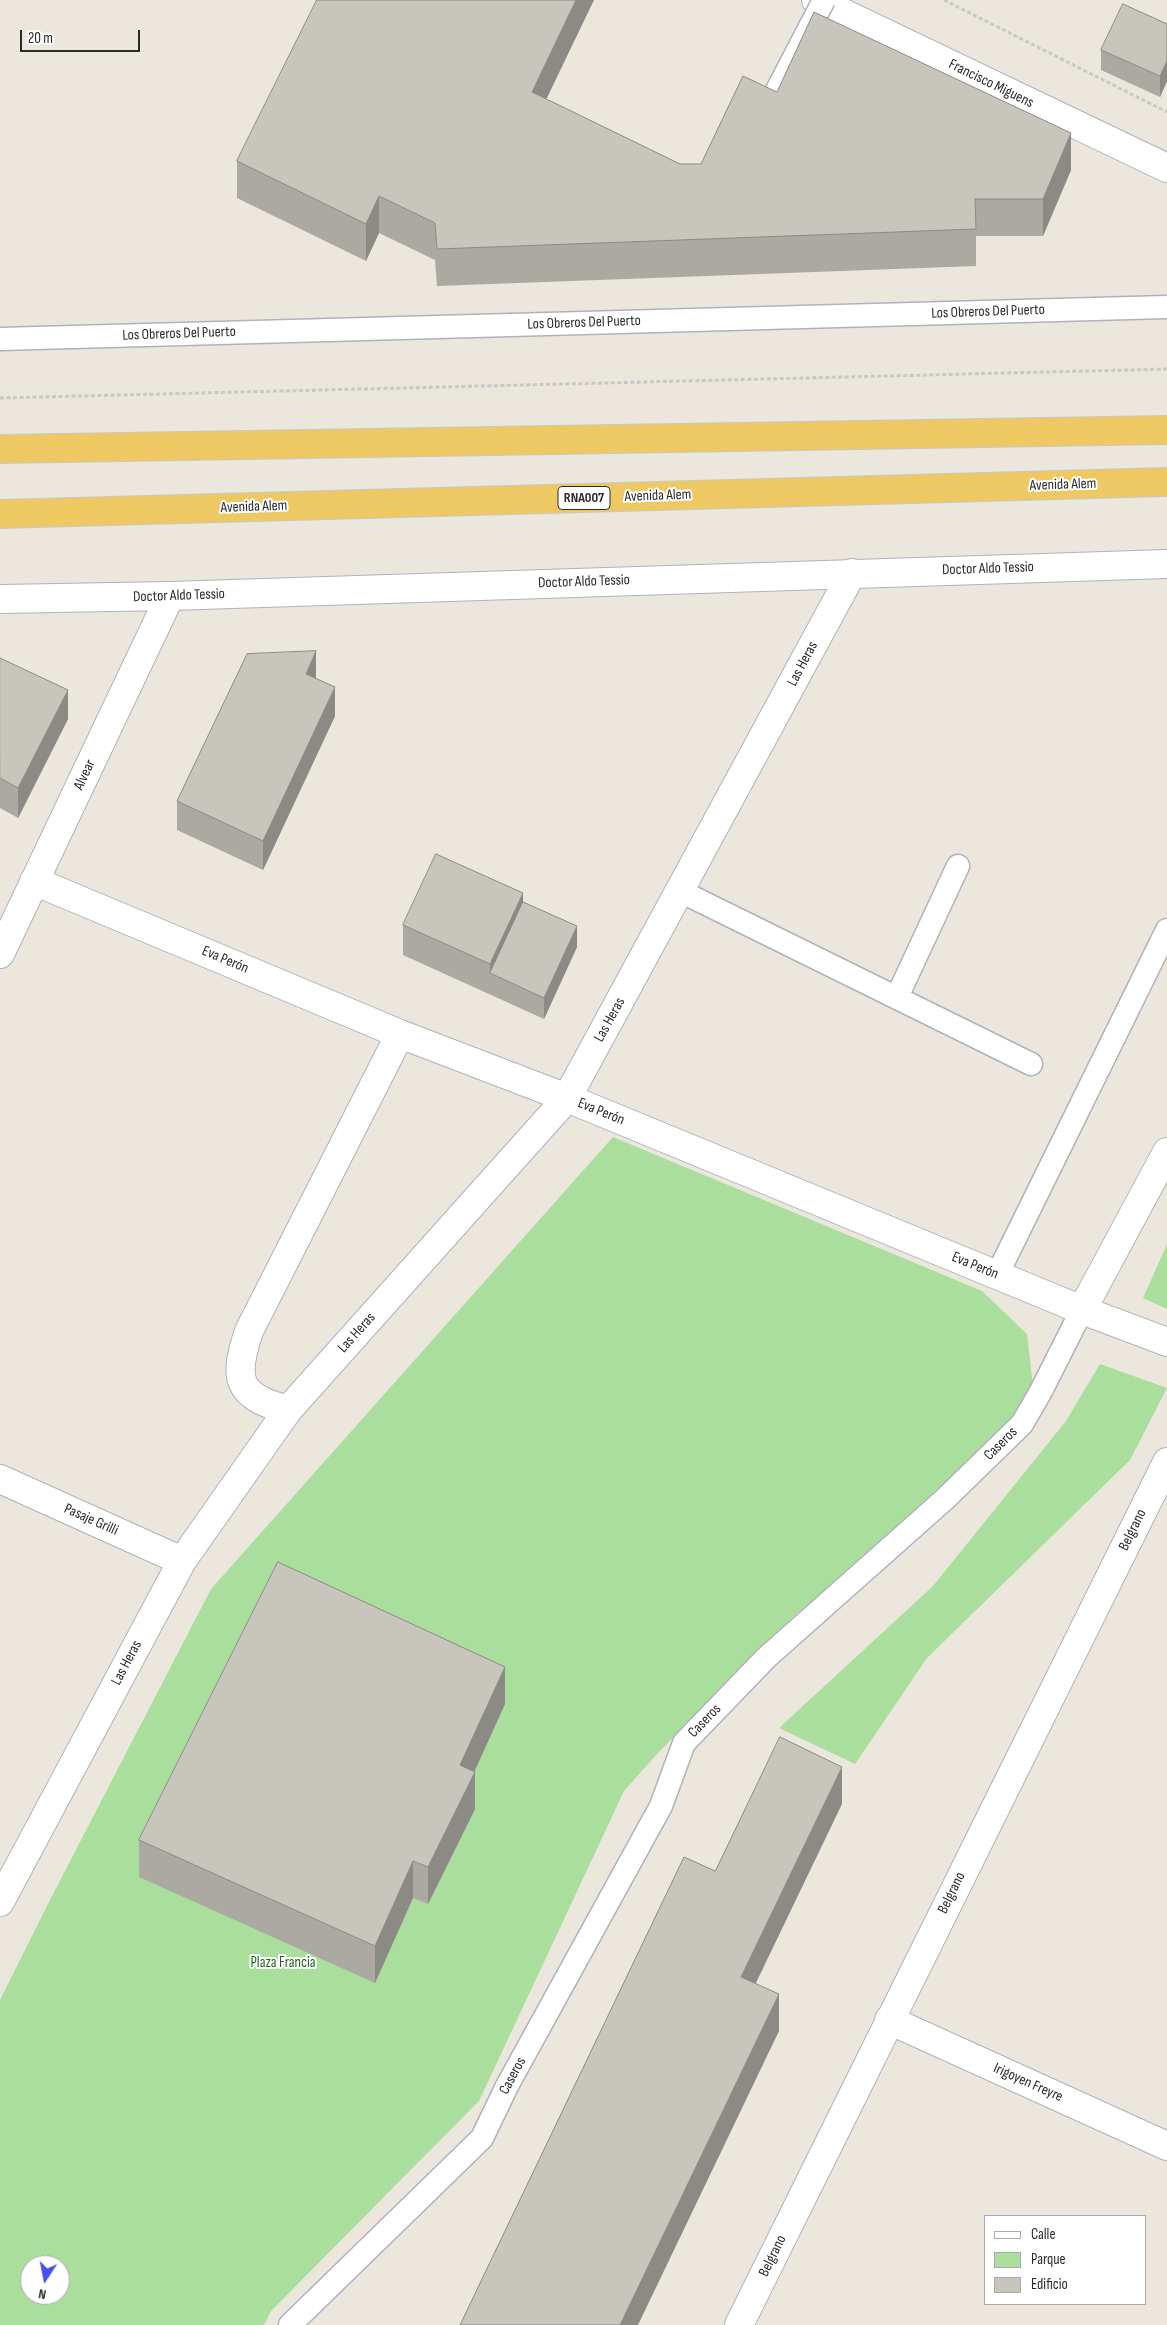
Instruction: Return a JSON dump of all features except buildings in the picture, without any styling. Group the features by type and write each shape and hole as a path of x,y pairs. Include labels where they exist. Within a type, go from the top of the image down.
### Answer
{"highway":[{"path":"1039,434 1167,414"},
{"path":"0,449 1039,434 1167,430"},
{"name":"Avenida Alem","path":"0,514 1167,482"}],"street":[{"name":"Francisco Miguens","path":"816,0 1167,168"},
{"name":"Doctor Aldo Tessio","path":"0,599 170,596 1167,564"},
{"name":"Las Heras","path":"0,1902 182,1561 288,1410 567,1098 852,573"},
{"name":"Alvear","path":"0,954 170,596"},
{"name":"Eva Perón","path":"34,881 400,1034 567,1098 1082,1310 1167,1342"},
{"path":"288,1410 272,1406 248,1392 241,1382 240,1356 249,1331 400,1034"},
{"name":"Caseros","path":"1082,1310 1167,1152"},
{"name":"Belgrano","path":"739,2325 1167,1462"},
{"name":"Pasaje Grilli","path":"0,1479 182,1561"},
{"name":"Irigoyen Freyre","path":"889,2020 1167,2146"}],"lane":[{"path":"761,121 824,0"},
{"name":"Los Obreros Del Puerto","path":"0,339 1167,307"},
{"path":"897,998 958,866"},
{"path":"680,891 1031,1064"},
{"path":"997,1275 1167,930"},
{"name":"Caseros","path":"290,2325 482,2138 507,2086 661,1806 684,1743 766,1658 946,1499 1022,1424 1082,1310"}],"path":[{"path":"944,0 1167,112"},
{"path":"0,398 1167,369"}],"green space":[{"name":"Plaza Francia","path":"613,1137 982,1291 1027,1334 1033,1386 1007,1440 795,1615 657,1754 624,1791 479,2101 271,2311 264,2325 0,2325 0,2000 211,1589"},
{"path":"1167,1244 1167,1309 1143,1298"},
{"path":"1100,1364 1167,1388 1130,1460 927,1658 855,1764 779,1728 933,1586 1066,1421"}]}
